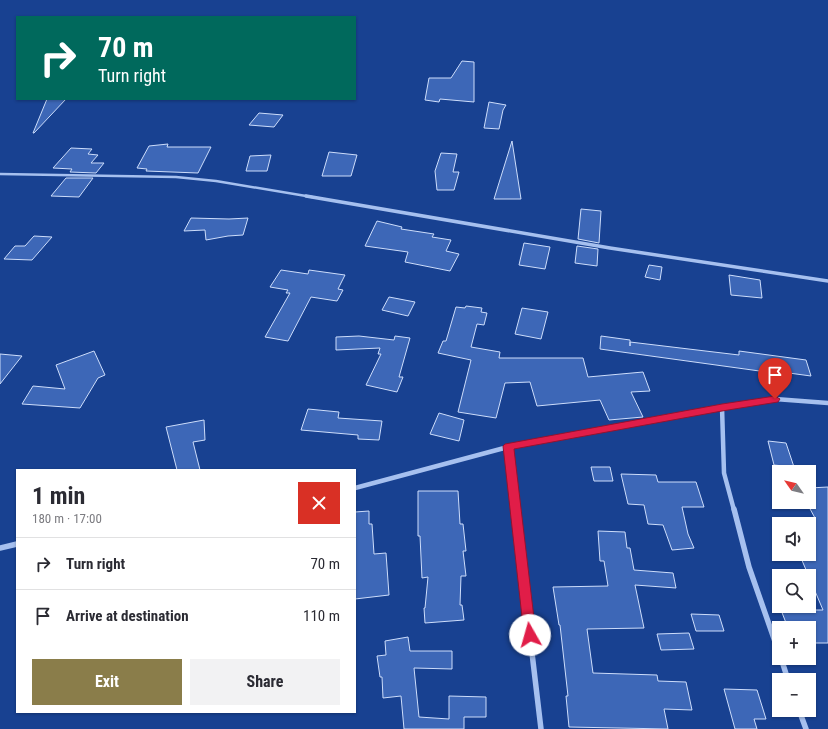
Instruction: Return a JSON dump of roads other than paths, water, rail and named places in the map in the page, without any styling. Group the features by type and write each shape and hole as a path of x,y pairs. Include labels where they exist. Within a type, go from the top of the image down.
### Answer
{"street":[{"path":"0,174 118,178 176,177 216,181 610,248 828,281"},
{"path":"356,488 508,446 722,407 775,399 828,403"},
{"path":"722,407 724,473 749,567 772,633"},
{"path":"508,446 541,729"},
{"path":"0,548 16,544"},
{"path":"802,717 806,729"}]}
